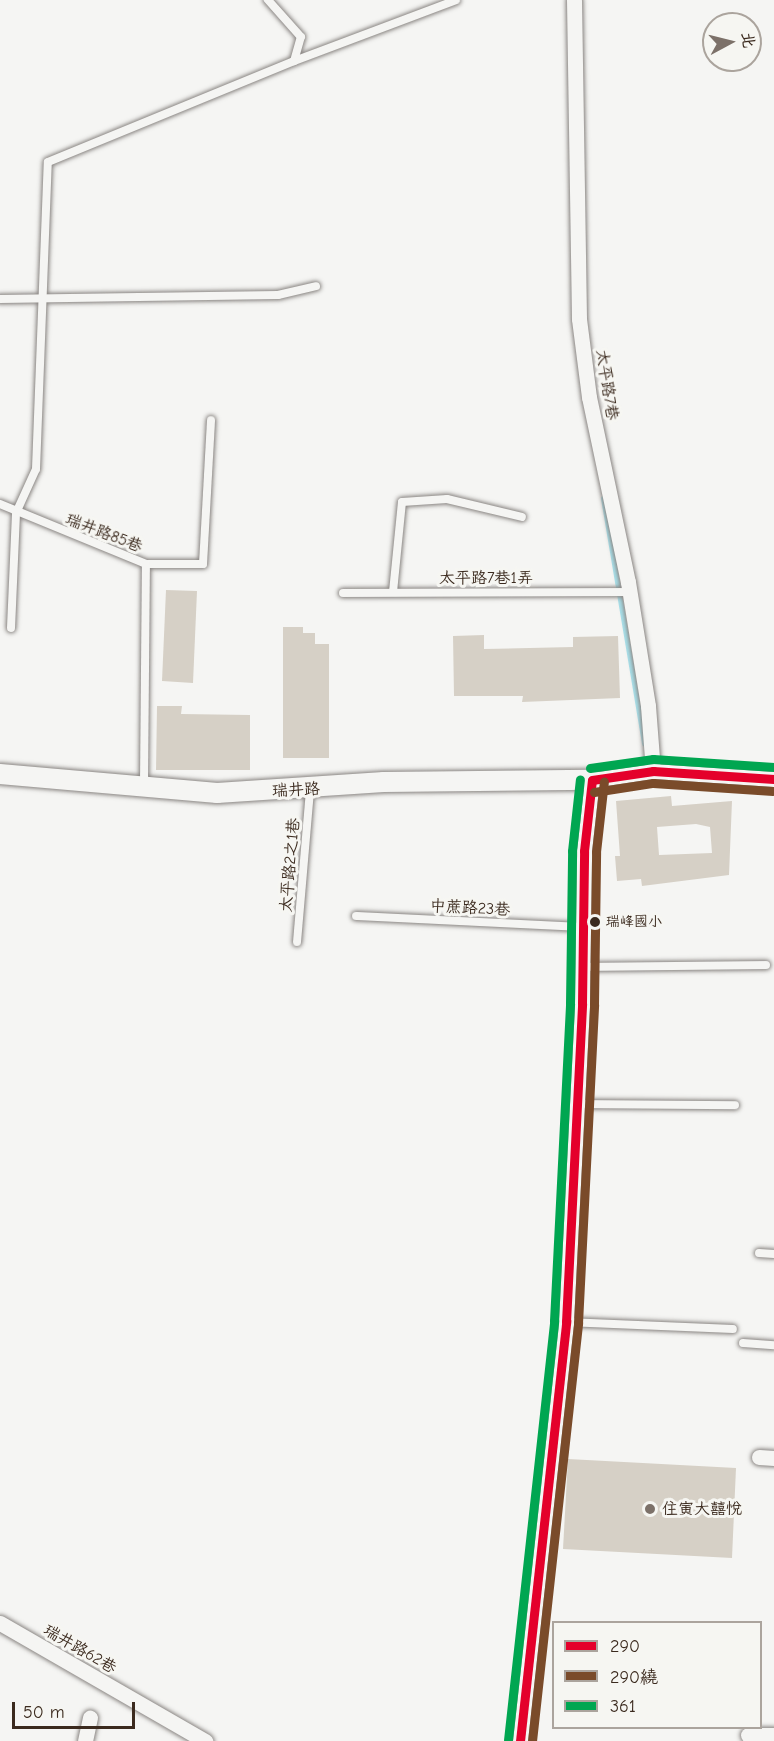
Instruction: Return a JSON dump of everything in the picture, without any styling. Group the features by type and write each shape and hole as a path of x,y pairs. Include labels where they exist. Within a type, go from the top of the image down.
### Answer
{"street":[{"name":"太平路7巷","path":"574,0 579,319 589,397 629,592 648,706 653,771"},
{"path":"520,1741 566,1322 582,967 584,851 592,780 653,771 774,779"},
{"name":"瑞井路","path":"0,774 217,793 310,790 384,782 592,780"},
{"name":"瑞井路62巷","path":"0,1623 205,1741"},
{"path":"85,1741 90,1718"},
{"path":"748,1735 774,1735"}],"lane":[{"path":"268,0 301,37 294,61"},
{"path":"11,628 16,513 36,469 48,162 294,61 456,0"},
{"path":"0,299 41,301 278,295 316,286"},
{"name":"瑞井路85巷","path":"0,504 16,513 146,564 203,564 211,420"},
{"path":"393,592 402,502 447,499 522,517"},
{"path":"144,786 146,564"},
{"name":"太平路7巷1弄","path":"343,593 629,592"},
{"name":"太平路2之1巷","path":"297,942 310,790"},
{"name":"中蔗路23巷","path":"357,916 583,927"},
{"path":"582,967 766,965"},
{"path":"576,1104 735,1105"},
{"path":"759,1253 774,1254"},
{"path":"566,1322 733,1329"},
{"path":"743,1343 774,1345"}],"building":[{"path":"166,590 197,591 193,683 162,681"},
{"path":"283,627 303,627 303,633 315,633 315,644 329,644 329,758 283,758"},
{"path":"484,635 484,649 573,647 573,637 618,636 620,698 522,702 523,696 454,696 453,636"},
{"path":"157,706 182,706 181,714 250,715 250,770 156,770"},
{"path":"671,796 672,806 732,801 729,875 642,886 641,879 617,881 615,856 620,856 616,801","holes":["696,824 710,827 712,853 659,855 657,827"]},
{"name":"住寅大囍悅","path":"568,1459 736,1468 732,1558 563,1549"}],"waterway":[{"path":"603,498 644,744"},
{"path":"701,781 774,790"}],"transit line":[{"name":"361","path":"590,768 653,759 774,767"},
{"name":"290","path":"592,780 653,771 774,779"},
{"name":"361","path":"508,1740 554,1321 570,1003 572,851 580,779"},
{"name":"290","path":"520,1741 566,1322 582,1003 584,851 592,780"},
{"name":"290繞","path":"532,1741 578,1323 594,1004 596,852 604,781"},
{"name":"290繞","path":"594,792 653,783 773,791"}],"place":[{"name":"瑞峰國小","path":"595,922"},
{"name":"住寅大囍悅","path":"650,1509"}]}
